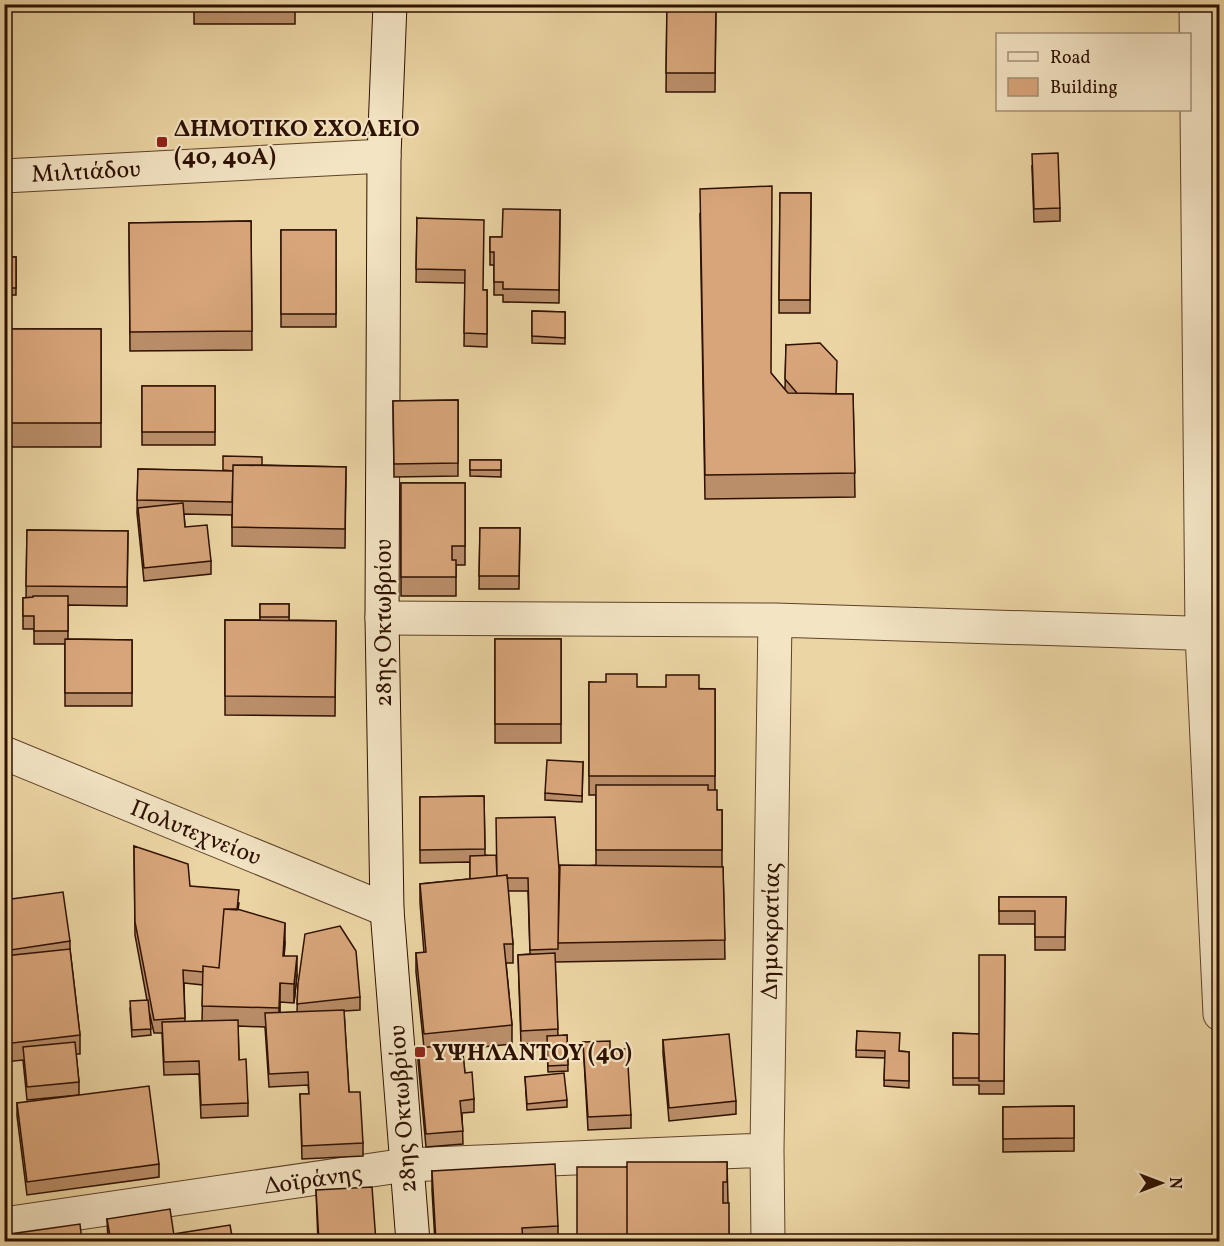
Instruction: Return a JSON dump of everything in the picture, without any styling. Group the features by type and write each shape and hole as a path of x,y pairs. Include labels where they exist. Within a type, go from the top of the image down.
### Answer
{"street":[{"name":"28ης Οκτωβρίου","path":"390,4 384,156 382,618 387,910 413,1242"},
{"path":"1196,4 1220,1014"},
{"name":"Μιλτιάδου","path":"4,176 384,156"},
{"path":"382,618 775,620 1210,634"},
{"name":"Δημοκρατίας","path":"768,1242 766,1149 775,620"},
{"name":"Πολυτεχνείου","path":"4,753 387,910"},
{"name":"Δοϊράνης","path":"4,1224 406,1165 766,1149"}],"building":[{"path":"295,4 295,5 194,5"},
{"path":"667,4 716,4 715,73 666,73"},
{"path":"1058,153 1060,208 1034,209 1032,154"},
{"path":"772,186 771,373 788,393 853,394 855,473 705,475 700,189"},
{"path":"780,193 811,193 810,300 779,300"},
{"path":"503,209 560,210 559,290 503,289 503,282 494,282 494,252 490,252 490,237 502,237"},
{"path":"417,218 484,220 483,290 487,290 487,334 464,333 465,270 416,269"},
{"path":"251,221 252,331 130,332 129,223"},
{"path":"281,230 336,230 336,314 281,314"},
{"path":"4,257 16,257 16,288 4,288"},
{"path":"532,311 565,312 565,338 532,336"},
{"path":"4,329 101,329 101,423 4,423"},
{"path":"820,343 837,361 836,394 797,393 785,379 786,345"},
{"path":"142,386 215,386 215,432 142,432"},
{"path":"458,400 458,463 394,464 393,401"},
{"path":"223,456 262,457 262,465 233,465 233,471 223,470"},
{"path":"470,460 501,460 501,470 470,470"},
{"path":"233,465 346,467 345,529 232,527"},
{"path":"138,469 233,471 232,502 137,500"},
{"path":"401,483 465,483 465,546 452,546 452,560 456,560 456,577 401,577"},
{"path":"183,503 185,527 207,525 211,561 144,568 138,508"},
{"path":"480,528 520,528 519,576 479,576"},
{"path":"27,530 128,531 127,587 26,586"},
{"path":"68,596 68,631 34,631 34,616 23,616 23,598"},
{"path":"260,604 289,604 289,617 260,617"},
{"path":"225,620 336,621 335,697 225,696"},
{"path":"65,639 132,640 132,693 65,693"},
{"path":"495,639 561,639 561,724 495,724"},
{"path":"606,674 637,674 637,687 666,687 666,675 699,675 699,689 715,689 715,776 589,776 589,682 606,682"},
{"path":"547,760 583,762 582,796 545,793"},
{"path":"596,785 708,785 708,790 717,790 717,810 722,810 722,850 596,850"},
{"path":"484,796 485,849 420,850 420,797"},
{"path":"555,817 559,869 558,949 530,950 528,878 497,876 496,818"},
{"path":"134,846 188,864 190,886 239,890 237,910 224,909 219,968 203,966 203,972 183,970 185,1018 154,1020 135,922"},
{"path":"496,855 497,876 470,879 470,856"},
{"path":"560,865 723,867 725,940 558,943"},
{"path":"507,875 513,944 504,944 512,1025 424,1034 416,953 426,952 420,884"},
{"path":"63,892 70,941 4,951 4,900"},
{"path":"999,897 1066,897 1065,937 1035,937 1035,911 999,911"},
{"path":"224,909 237,909 285,923 283,956 297,956 294,984 280,983 279,1008 202,1006 203,966 219,968"},
{"path":"340,926 356,951 360,997 297,1004 305,934"},
{"path":"70,949 80,1035 4,1044 4,956"},
{"path":"555,953 558,1029 521,1031 518,955"},
{"path":"979,955 1005,955 1004,1081 979,1081"},
{"path":"148,1000 151,1029 132,1030 130,1001"},
{"path":"344,1010 349,1092 360,1092 363,1143 302,1146 300,1094 309,1094 308,1072 269,1074 265,1013"},
{"path":"238,1020 239,1060 246,1059 248,1103 201,1105 199,1061 164,1062 162,1022"},
{"path":"857,1031 900,1033 899,1051 909,1052 909,1081 884,1080 885,1051 856,1050"},
{"path":"953,1033 979,1034 979,1078 953,1078"},
{"path":"729,1034 736,1101 669,1108 663,1040"},
{"path":"567,1035 568,1065 548,1066 547,1036"},
{"path":"610,1041 610,1049 627,1049 631,1115 588,1117 583,1042"},
{"path":"75,1042 79,1082 27,1087 23,1047"},
{"path":"462,1044 465,1073 472,1072 474,1099 460,1101 463,1131 426,1134 418,1048"},
{"path":"564,1073 567,1100 527,1104 525,1077"},
{"path":"149,1086 159,1164 27,1182 17,1103"},
{"path":"1074,1106 1074,1138 1003,1139 1003,1107"},
{"path":"627,1162 727,1162 727,1182 723,1182 723,1203 729,1203 729,1242 627,1242"},
{"path":"555,1164 558,1226 522,1228 523,1242 436,1242 432,1171"},
{"path":"577,1167 627,1167 627,1242 577,1242"},
{"path":"372,1187 376,1242 319,1242 316,1190"},
{"path":"170,1209 175,1242 111,1242 107,1219"},
{"path":"80,1224 82,1242 11,1242 10,1234"},
{"path":"230,1225 233,1242 175,1242 174,1234"}],"place":[{"name":"ΔΗΜΟΤΙΚΟ ΣΧΟΛΕΙΟ (40, 40Α)","path":"162,142"},
{"name":"ΥΨΗΛΑΝΤΟΥ (40)","path":"420,1052"}]}
